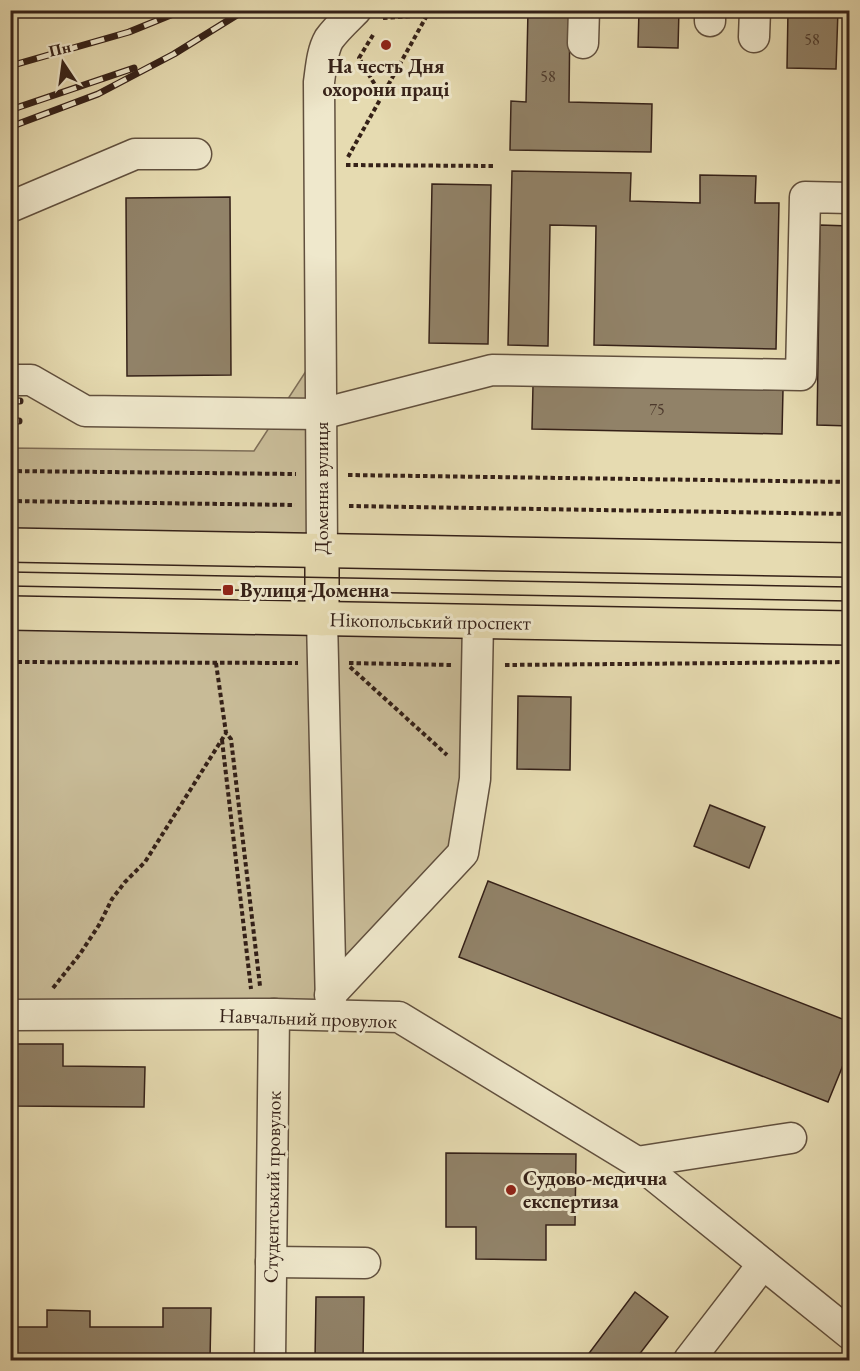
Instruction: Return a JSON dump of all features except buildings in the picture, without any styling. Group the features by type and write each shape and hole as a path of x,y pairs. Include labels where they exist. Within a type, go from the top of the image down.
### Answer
{"main road":[{"path":"10,545 849,560"},
{"name":"Доменна вулиця","path":"322,550 322,619"},
{"name":"Нікопольський проспект","path":"10,613 849,628"}],"street":[{"path":"583,43 584,10"},
{"name":"Доменна вулиця","path":"322,550 319,82 321,62 328,40 370,14"},
{"path":"10,207 135,154 196,154"},
{"path":"10,380 31,380 85,411 321,414 492,370 801,375 805,197 849,198"},
{"name":"Доменна вулиця","path":"322,619 331,1005"},
{"path":"331,1005 463,853 475,779 478,621"},
{"name":"Навчальний провулок","path":"20,1015 264,1014 331,1005 399,1017 637,1162 849,1334"},
{"name":"Студентський провулок","path":"264,1014 271,1262 270,1360"},
{"path":"637,1162 791,1138"},
{"path":"271,1262 365,1263"},
{"path":"689,1360 762,1264"}],"path":[{"path":"370,14 429,13"},
{"path":"429,13 343,165 494,166"},
{"path":"359,58 382,96"},
{"path":"10,471 297,474"},
{"path":"344,475 849,482"},
{"path":"10,501 297,505"},
{"path":"345,506 849,514"},
{"path":"10,662 298,663"},
{"path":"475,779 345,663 477,666 849,662"},
{"path":"216,663 226,733 231,739 264,1014"},
{"path":"20,1015 64,976 99,926 112,899 145,862 226,733"},
{"path":"222,739 264,1014"}],"shaded area":[{"path":"308,368 309,541 11,536 11,448 254,451"},
{"path":"11,624 468,634 466,778 454,849 315,1005 11,1006"}],"tram line":[{"path":"10,572 850,587"},
{"path":"10,586 850,601"}],"railway":[{"path":"10,66 129,32 183,10"},
{"path":"10,127 98,94 174,54 245,10"},
{"path":"10,110 134,68"},
{"path":"10,401 20,401"},
{"path":"10,421 19,421"}],"place":[{"name":"На честь Дня охорони праці","path":"386,45"},
{"name":"Вулиця Доменна","path":"228,590"},
{"name":"Судово-медична експертиза","path":"511,1190"}]}
